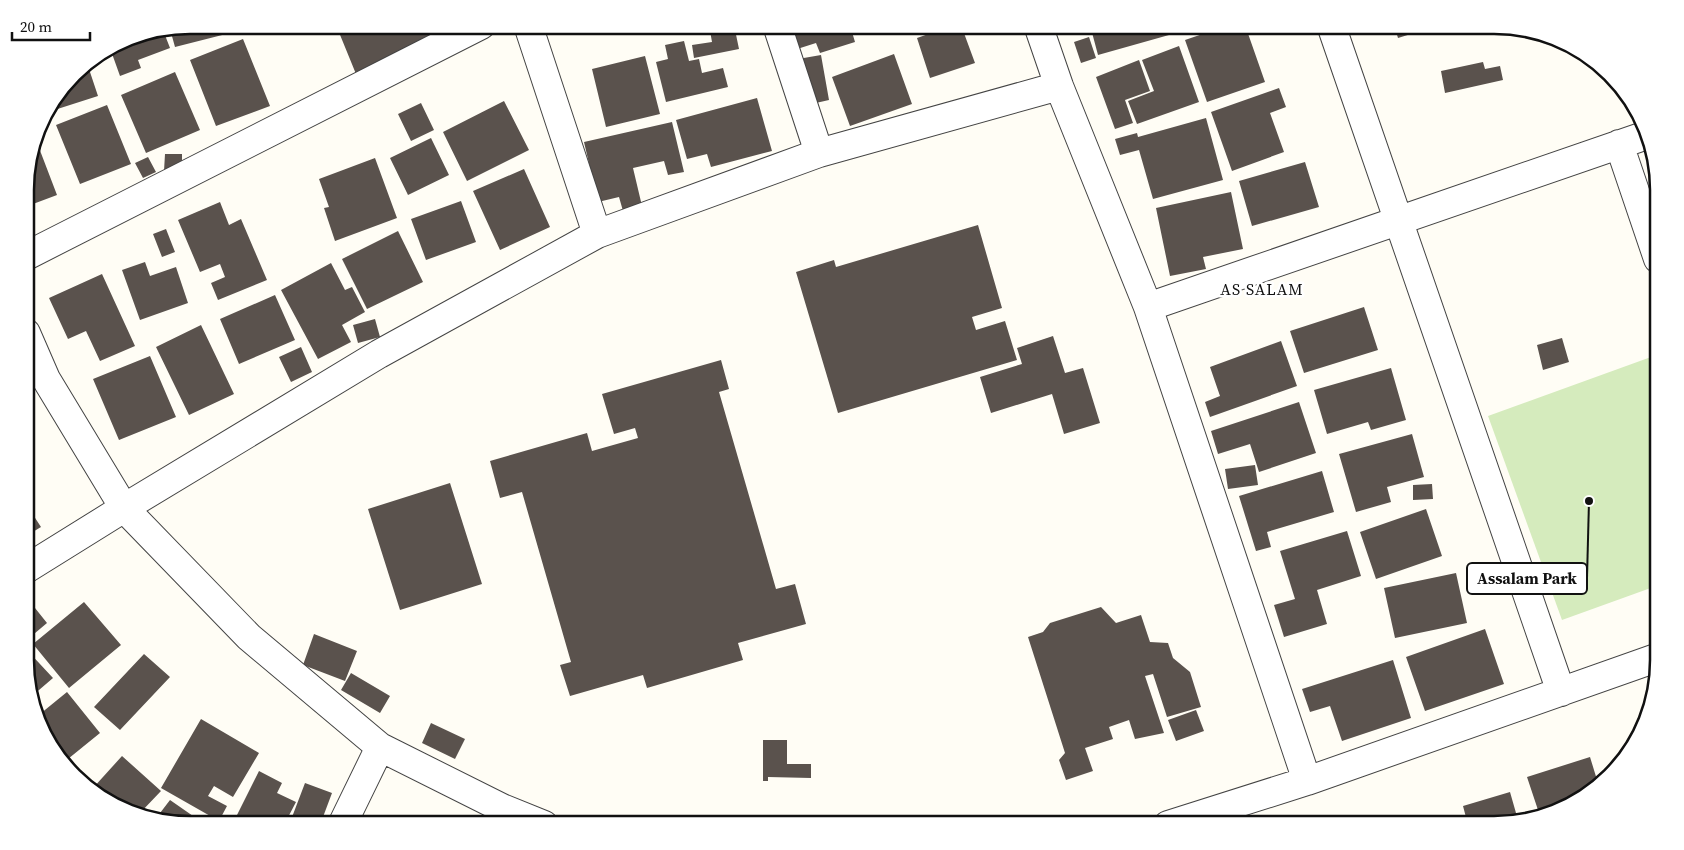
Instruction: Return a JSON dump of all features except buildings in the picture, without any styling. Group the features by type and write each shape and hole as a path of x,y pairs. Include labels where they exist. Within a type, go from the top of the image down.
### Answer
{"street":[{"path":"34,252 463,34"},
{"path":"531,34 597,234"},
{"path":"780,34 819,153"},
{"path":"1041,34 1059,86 1148,307 1307,781"},
{"path":"1334,34 1561,692"},
{"path":"34,564 379,354 597,234 819,153 1059,86"},
{"path":"1148,307 1631,140 1650,223"},
{"path":"34,352 46,379 124,508 250,637 380,747 522,816"},
{"path":"1196,816 1307,781 1650,660"},
{"path":"346,816 380,747"}],"green space":[{"path":"1650,357 1650,588 1562,620 1488,416"}],"place":[{"name":"Assalam Park","path":"1589,501"}],"district":[{"name":"AS SALAM","path":"1262,289"}]}
